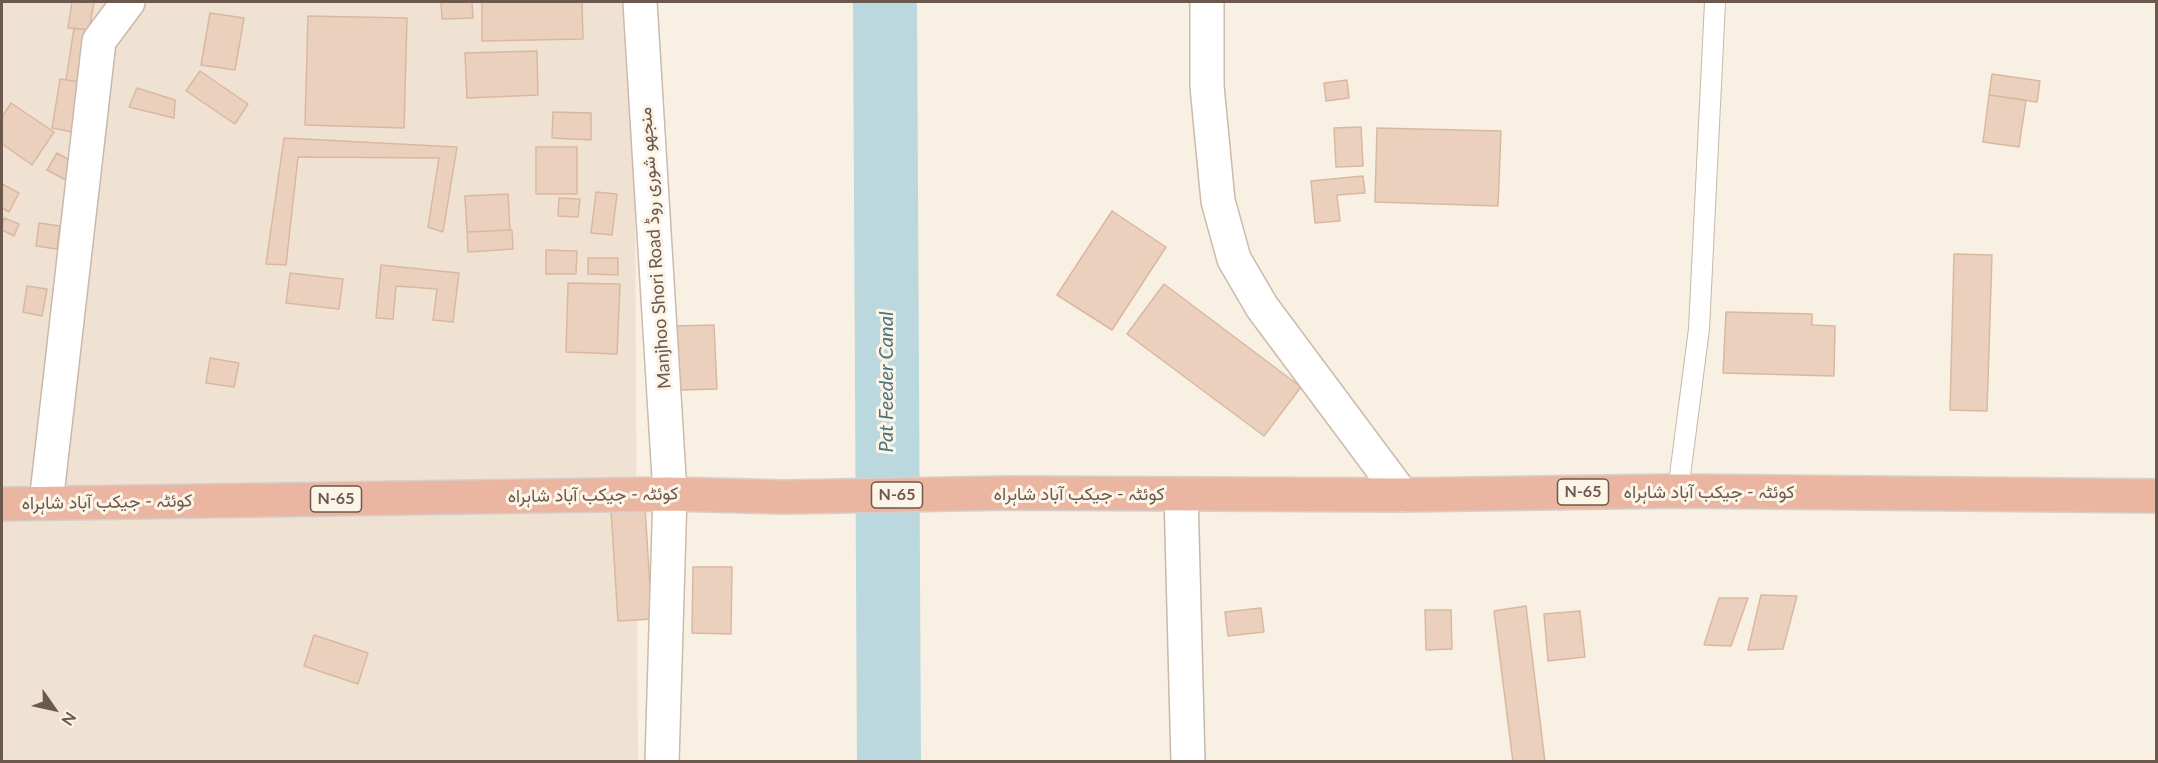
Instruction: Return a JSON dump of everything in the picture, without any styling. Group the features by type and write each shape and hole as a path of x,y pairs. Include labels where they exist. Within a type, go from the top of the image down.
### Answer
{"highway":[{"name":"کوئٹہ - جیکب آباد شاہراہ","path":"2,504 670,494 784,497 1010,494 1402,495 1678,491 2157,496"}],"street":[{"path":"46,503 99,41 128,2"},
{"name":"Manjhoo Shori Road منجھو شوری روڈ","path":"640,2 670,494 662,762"},
{"path":"1207,2 1207,86 1218,201 1234,259 1262,307 1402,495"},
{"path":"1181,494 1188,762"}],"lane":[{"path":"1678,491 1699,329 1715,2"}],"shaded area":[{"path":"2,2 634,2 638,761 2,761"}],"building":[{"path":"72,2 94,2 89,30 68,28"},
{"path":"441,2 472,2 473,18 442,19"},
{"path":"482,2 582,2 583,39 482,41"},
{"path":"210,13 244,18 235,70 201,65"},
{"path":"308,16 407,18 404,128 305,125"},
{"path":"74,28 89,30 81,82 66,80"},
{"path":"537,51 538,95 467,98 465,53"},
{"path":"200,71 248,104 235,124 186,91"},
{"path":"1992,74 2040,81 2037,102 1989,95"},
{"path":"60,79 81,82 73,132 52,128"},
{"path":"1347,80 1349,98 1326,101 1324,83"},
{"path":"137,88 175,100 174,118 129,107"},
{"path":"1989,95 2026,100 2019,147 1983,142"},
{"path":"11,103 54,132 32,165 2,144 2,117"},
{"path":"553,112 591,113 591,140 552,138"},
{"path":"1361,127 1363,166 1336,167 1334,128"},
{"path":"1377,128 1501,131 1498,206 1375,202"},
{"path":"284,138 457,147 443,232 428,227 439,158 298,157 286,265 266,264"},
{"path":"536,147 577,147 577,194 536,194"},
{"path":"57,153 75,163 66,180 47,170"},
{"path":"1363,176 1365,193 1337,195 1340,221 1315,223 1311,181"},
{"path":"2,184 19,193 9,212 2,208"},
{"path":"596,192 617,194 612,235 591,233"},
{"path":"508,194 510,230 467,232 465,196"},
{"path":"559,198 580,199 578,217 558,216"},
{"path":"1112,211 1166,247 1112,330 1057,295"},
{"path":"4,218 19,224 14,236 2,230"},
{"path":"39,223 60,226 57,249 36,246"},
{"path":"512,230 513,249 468,252 467,232"},
{"path":"546,250 577,251 576,274 546,274"},
{"path":"1954,254 1992,255 1987,411 1950,410"},
{"path":"588,258 618,258 618,275 588,274"},
{"path":"381,265 459,273 453,322 433,320 437,289 396,286 393,319 376,318"},
{"path":"290,273 343,279 339,309 286,303"},
{"path":"568,283 620,284 617,354 566,352"},
{"path":"1164,284 1301,387 1264,436 1127,334"},
{"path":"27,286 47,289 42,316 23,312"},
{"path":"1726,312 1812,314 1812,325 1835,326 1834,376 1723,373"},
{"path":"714,325 717,389 679,390 676,326"},
{"path":"210,358 239,363 234,387 206,383"},
{"path":"645,507 652,619 618,621 611,510"},
{"path":"693,567 732,567 731,634 692,633"},
{"path":"1761,595 1797,596 1783,649 1748,650"},
{"path":"1719,598 1748,598 1731,646 1704,645"},
{"path":"1526,606 1545,762 1513,762 1494,611"},
{"path":"1261,608 1264,632 1228,636 1225,612"},
{"path":"1425,610 1451,610 1452,649 1426,650"},
{"path":"1580,611 1585,657 1548,661 1544,614"},
{"path":"314,635 368,653 358,684 304,666"}],"waterway":[{"name":"Pat Feeder Canal","path":"885,2 889,762"}]}
